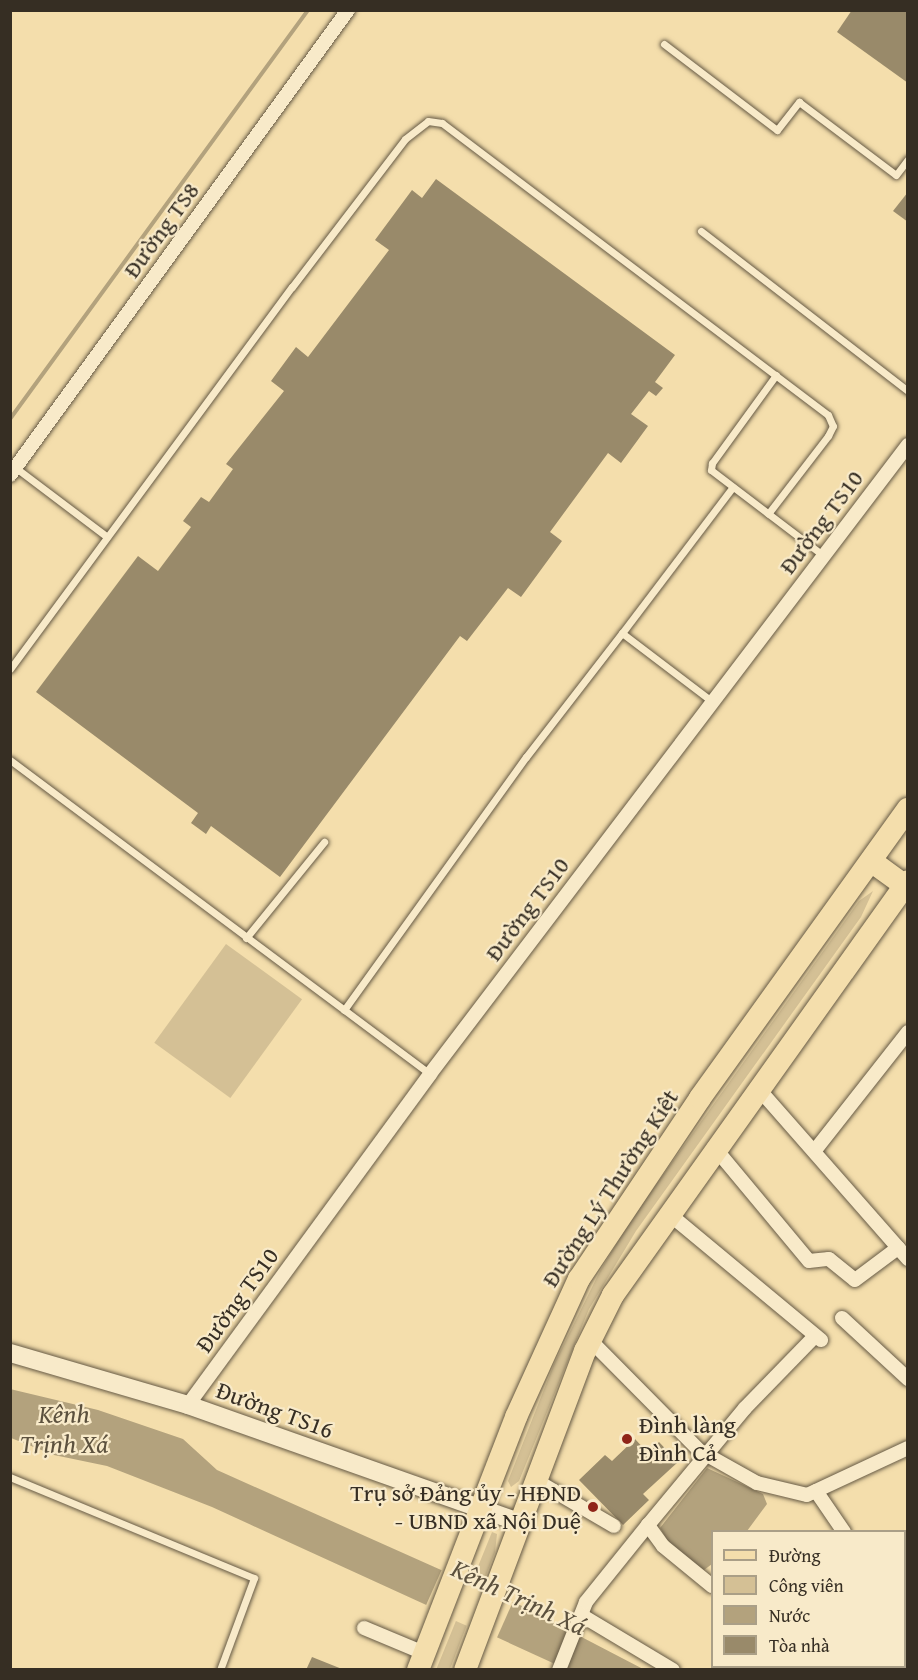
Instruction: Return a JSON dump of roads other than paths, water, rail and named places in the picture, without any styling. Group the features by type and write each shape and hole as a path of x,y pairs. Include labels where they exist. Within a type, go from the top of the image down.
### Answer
{"main road":[{"name":"Đường Lý Thường Kiệt","path":"421,1661 479,1508 579,1279 687,1117 908,810"},
{"path":"466,1669 590,1340 613,1295 757,1086 906,883 871,861"}],"street":[{"name":"Đường TS8","path":"13,472 348,10"},
{"name":"Đường TS10","path":"188,1405 430,1074 908,445"},
{"path":"816,1149 908,1032"},
{"path":"757,1086 816,1149 908,1259"},
{"path":"714,1147 809,1261 830,1258 855,1280 898,1248"},
{"path":"559,1670 580,1618 597,1586 705,1455 818,1338 668,1213"},
{"path":"842,1318 908,1379"},
{"path":"590,1340 705,1455 757,1482 792,1493 816,1491 908,1448"},
{"name":"Đường TS16","path":"10,1353 188,1405 521,1523"},
{"path":"537,1481 614,1526"},
{"path":"816,1491 843,1530"},
{"path":"648,1525 663,1546 711,1585"},
{"path":"580,1618 673,1670"},
{"path":"364,1628 421,1661"}],"lane":[{"path":"663,44 777,130 799,102 896,175 908,159"},
{"path":"10,669 106,536 405,139 428,121 442,123 828,415 833,426 768,514"},
{"path":"701,231 908,392"},
{"path":"776,375 712,463 711,470 824,556"},
{"path":"13,472 106,536"},
{"path":"344,1010 526,757 733,487"},
{"path":"622,633 713,702"},
{"path":"10,760 430,1074"},
{"path":"246,938 324,842"},
{"path":"10,1477 254,1578 220,1670"}],"water":[{"name":"Kênh Trịnh Xá","path":"10,1389 98,1410 183,1439 217,1470 522,1606 643,1669 566,1669 212,1507 107,1466 54,1455 11,1438"},
{"path":"707,1468 763,1494 767,1504 748,1530 711,1530 711,1565 704,1570 693,1567 670,1545 660,1528"}],"waterway":[{"path":"10,419 308,10"}],"place":[{"name":"Đình làng Đình Cả","path":"627,1439"},
{"name":"Trụ sở Đảng ủy - HĐND - UBND xã Nội Duệ","path":"593,1507"}]}
